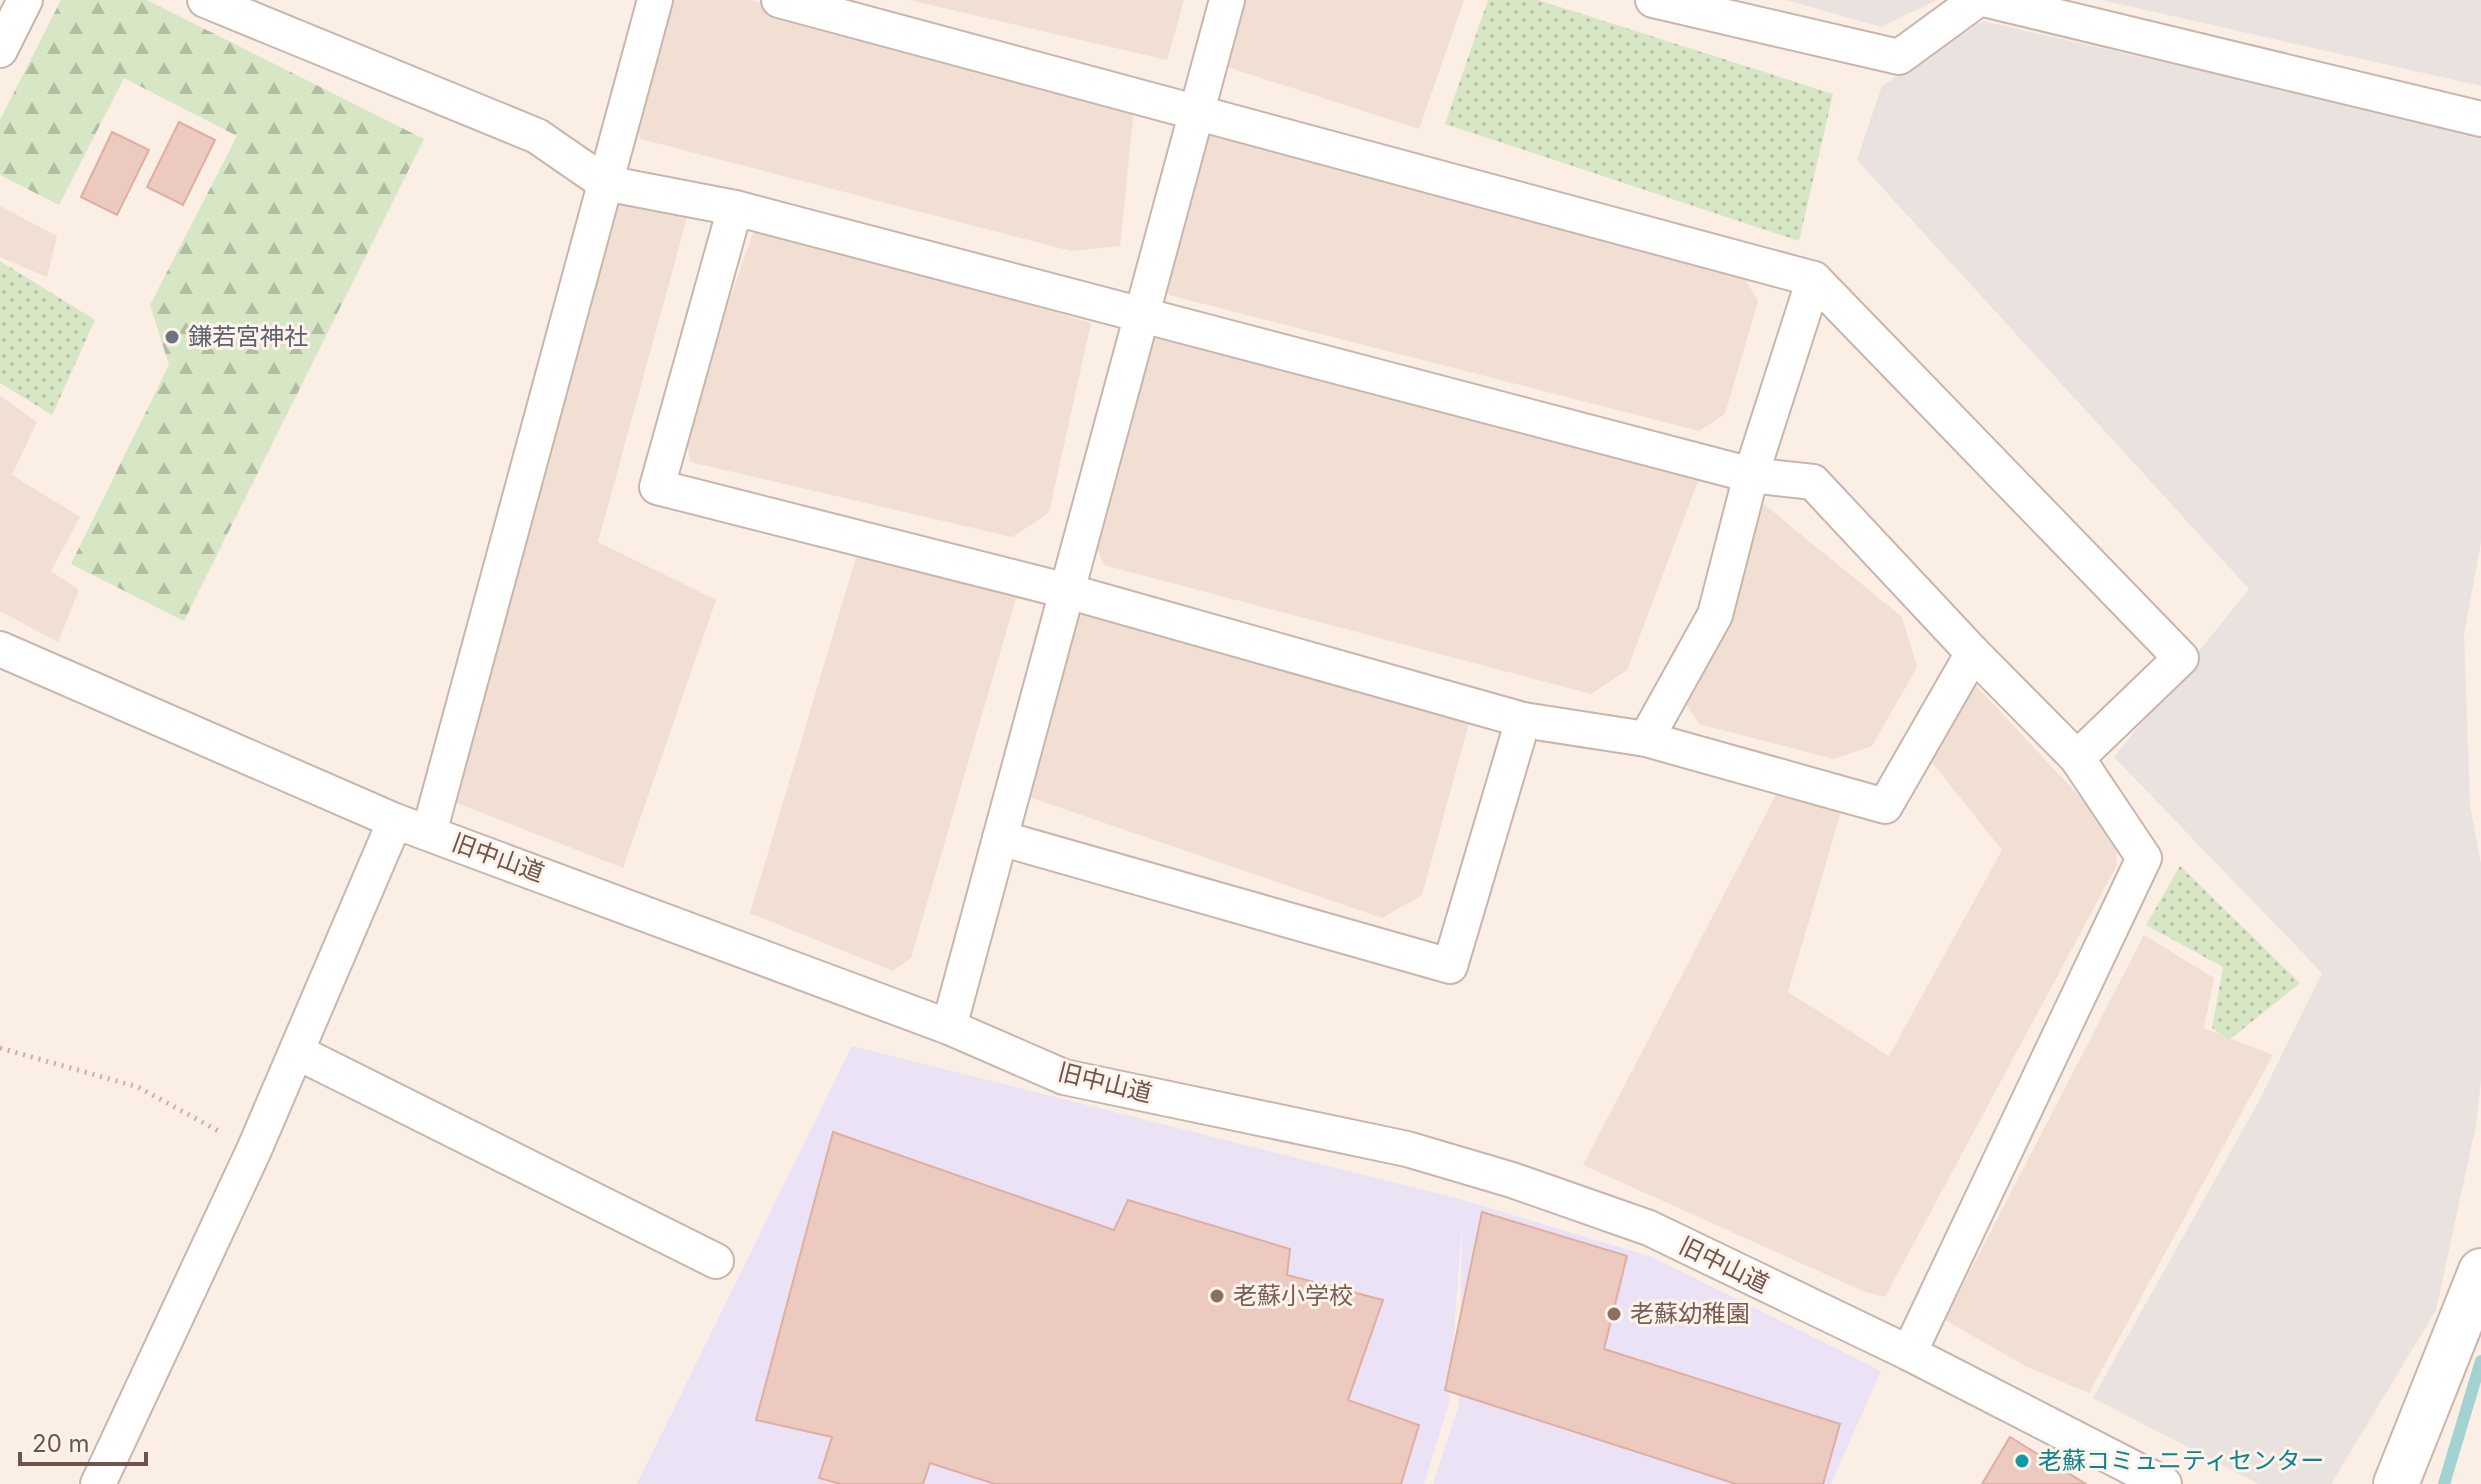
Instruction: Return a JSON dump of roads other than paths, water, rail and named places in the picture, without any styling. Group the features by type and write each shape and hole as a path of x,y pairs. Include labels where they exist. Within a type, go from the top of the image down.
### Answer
{"street":[{"path":"0,50 25,0"},
{"path":"205,0 537,136 605,183 735,208 1751,475 1813,482 1973,653 2077,758 2144,858 1909,1353"},
{"path":"429,833 655,0"},
{"path":"779,0 1814,279 2181,658 2077,758"},
{"path":"949,1027 1227,0"},
{"path":"1653,0 1899,57 1977,0"},
{"path":"1988,0 2481,119"},
{"path":"735,208 657,487 1067,591 1523,720 1646,739 1885,806 1973,653"},
{"path":"1646,739 1715,615 1751,475 1814,279"},
{"name":"旧中山道","path":"0,649 395,821 949,1027 1064,1077 1407,1149 1512,1180 1649,1228 1909,1353 2164,1484"},
{"path":"1000,838 1450,966 1523,720"},
{"path":"98,1484 254,1150 395,821"},
{"path":"297,1052 716,1261"},
{"path":"2396,1484 2481,1271"}],"waterway":[{"path":"2444,1484 2481,1361"}],"place":[{"name":"鎌若宮神社","path":"172,337"},
{"name":"老蘇小学校","path":"1217,1296"},
{"name":"老蘇幼稚園","path":"1614,1314"},
{"name":"老蘇コミュニティセンター","path":"2022,1461"}]}
